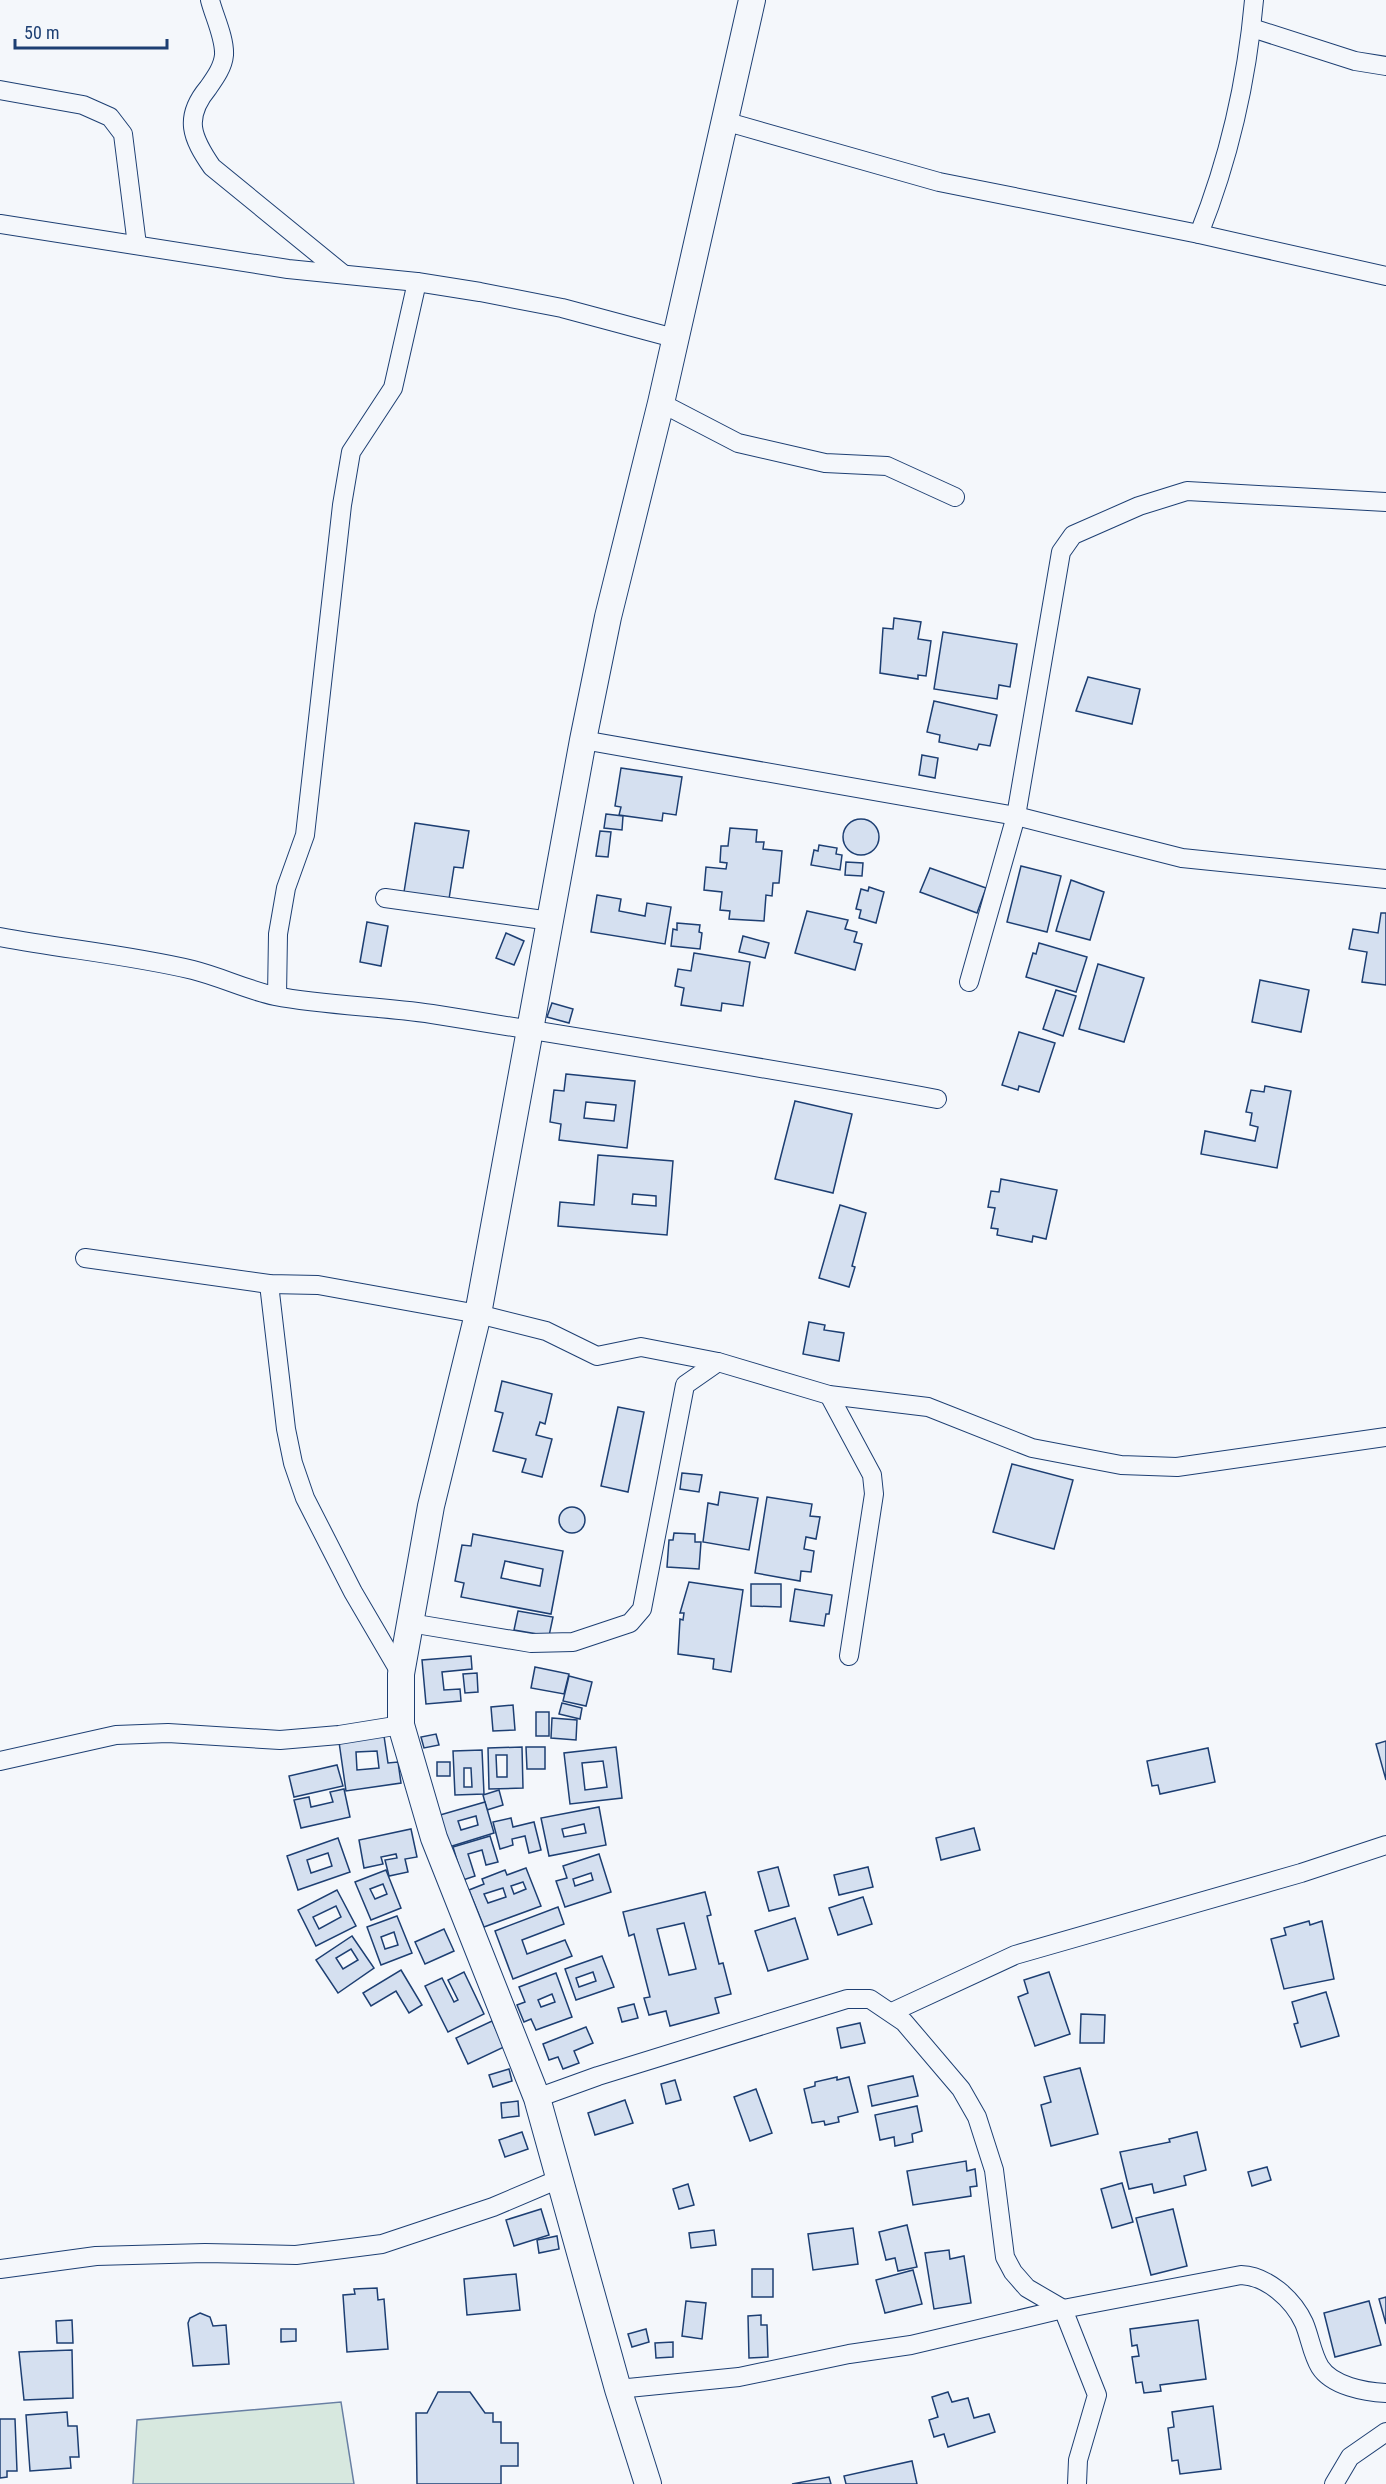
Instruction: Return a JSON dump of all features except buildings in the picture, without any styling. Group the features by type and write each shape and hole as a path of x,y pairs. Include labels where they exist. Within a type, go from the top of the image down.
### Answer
{"street":[{"path":"210,0 224,54 218,75 197,100 191,126 199,148 212,167 343,274"},
{"path":"648,2484 618,2389 537,2098 434,1838 401,1725 401,1674 431,1506 478,1314 583,740 608,617 661,403 752,0"},
{"path":"1199,234 1216,191 1231,141 1252,28 1254,0"},
{"path":"1252,28 1355,61 1386,66"},
{"path":"0,90 82,105 110,117 123,134 137,245"},
{"path":"724,120 939,182 1199,234 1386,276"},
{"path":"0,224 288,269 417,282 562,308 674,338"},
{"path":"277,996 278,934 286,888 305,835 342,506 351,452 393,388 417,282"},
{"path":"661,403 738,443 825,463 887,466 955,497"},
{"path":"969,982 1016,816 1061,552 1073,535 1139,506 1187,491 1386,502"},
{"path":"583,740 1016,816 1182,858 1386,879"},
{"path":"385,898 551,921"},
{"path":"0,937 83,952 141,959 196,971 232,985 277,996 418,1012 681,1056 756,1065 937,1099"},
{"path":"85,1258 269,1284 318,1285 478,1314 546,1330 597,1356 640,1347 718,1362 829,1395 927,1407 1032,1448 1121,1465 1177,1467 1386,1437"},
{"path":"269,1284 286,1430 293,1463 311,1508 353,1592 401,1674"},
{"path":"410,1623 531,1643 573,1642 630,1623 642,1609 685,1385 718,1362"},
{"path":"829,1395 872,1475 874,1494 849,1656"},
{"path":"0,1761 116,1735 168,1732 220,1738 280,1740 339,1735 401,1725"},
{"path":"892,2012 1015,1955 1301,1873 1386,1845"},
{"path":"537,2098 598,2076 847,1999 870,1999 892,2012 904,2022 961,2089 977,2117 994,2170 1005,2257 1013,2272 1027,2288 1064,2309 1097,2395 1080,2453 1077,2484"},
{"path":"0,2269 96,2256 205,2253 296,2254 382,2244 492,2207 559,2179"},
{"path":"618,2389 739,2376 849,2354 911,2345 1064,2309 1241,2275 1257,2276 1279,2291 1303,2321 1320,2368 1339,2382 1356,2389 1386,2393"},
{"path":"1334,2484 1350,2457 1386,2432"}],"shaded area":[{"path":"341,2402 354,2484 133,2484 137,2420"}]}
